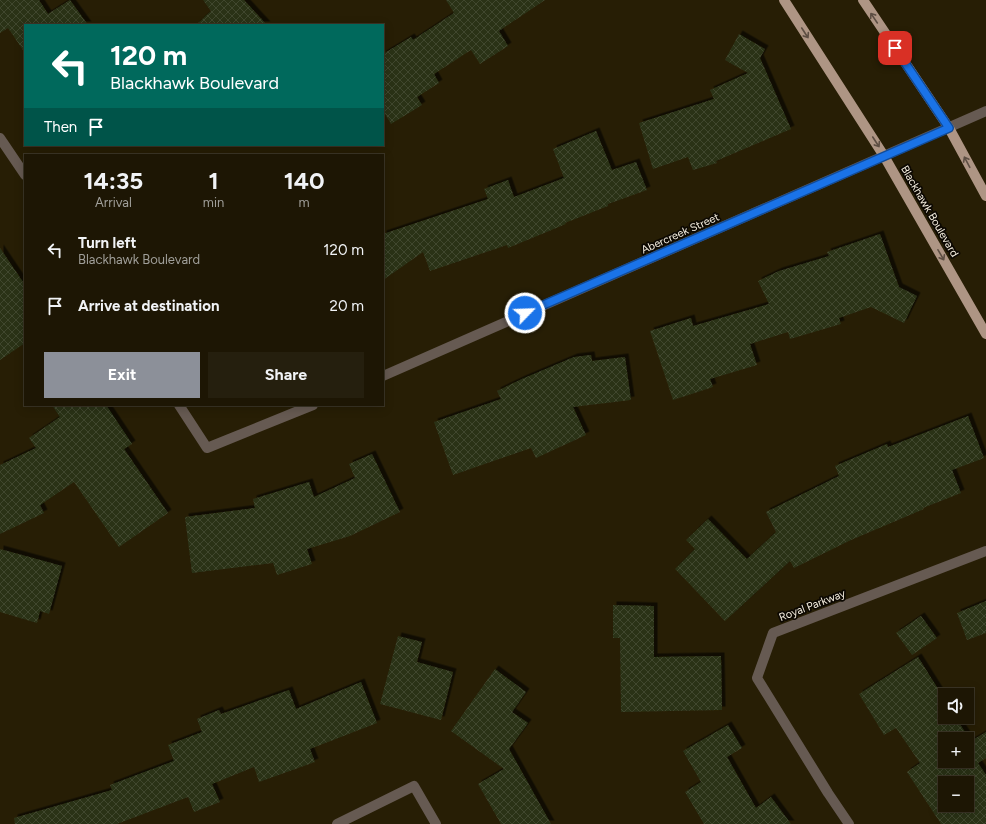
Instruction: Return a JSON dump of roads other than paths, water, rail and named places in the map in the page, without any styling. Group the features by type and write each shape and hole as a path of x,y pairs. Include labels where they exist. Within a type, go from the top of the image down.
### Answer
{"main road":[{"name":"Blackhawk Boulevard","path":"784,0 884,156 986,334"},
{"path":"863,0 949,128 986,196"}],"street":[{"name":"Abercreek Street","path":"384,376 986,112"},
{"path":"0,138 24,174"},
{"path":"180,406 207,448 311,406"},
{"name":"Royal Parkway","path":"849,824 828,793 757,678 773,633 986,551"},
{"path":"337,824 414,786 436,824"}]}
